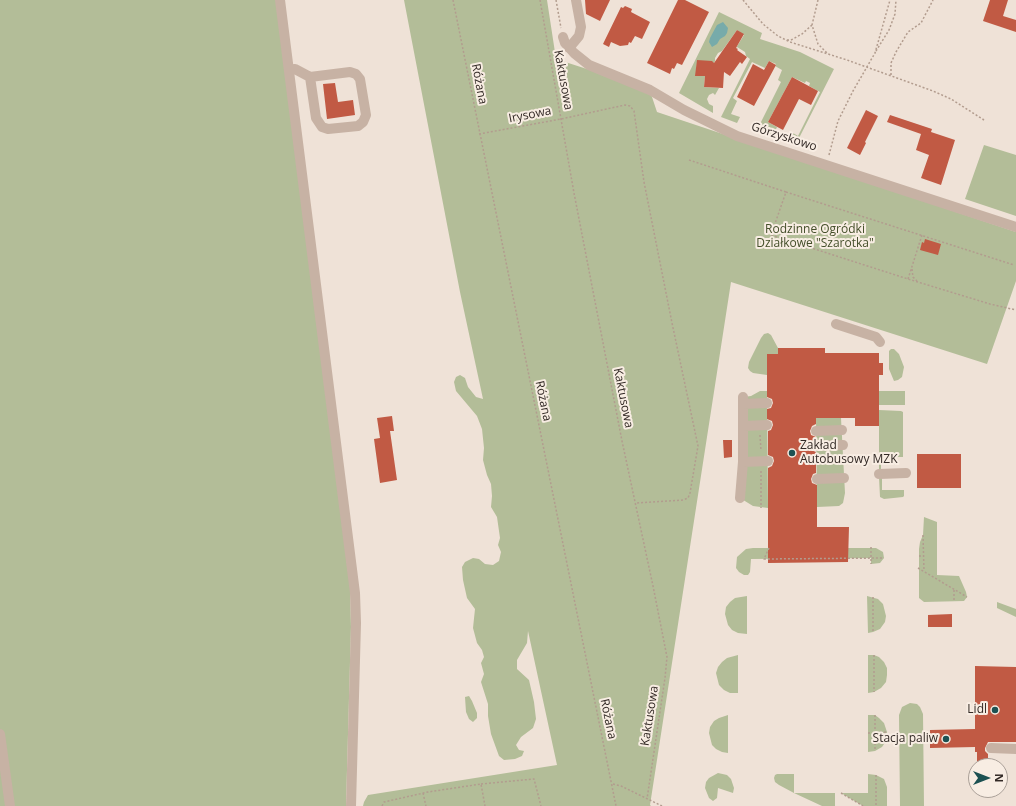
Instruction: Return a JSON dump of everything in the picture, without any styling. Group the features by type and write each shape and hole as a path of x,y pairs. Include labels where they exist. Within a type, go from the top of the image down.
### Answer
{"street":[{"path":"280,0 355,593 356,623 350,806"},
{"path":"569,48 578,36 581,27 576,0"},
{"name":"Górzyskowo","path":"563,37 569,48 589,65 650,90 684,110 737,136 1016,227"},
{"path":"289,70 295,69 310,77 350,72 356,74 360,79 366,115 363,122 358,126 328,129 322,127 316,118 310,77"},
{"path":"836,324 876,337 880,342"},
{"path":"740,498 743,462 743,400 767,403"},
{"path":"743,426 764,425"},
{"path":"816,431 842,430"},
{"path":"816,446 843,445"},
{"path":"743,462 764,461"},
{"path":"879,474 906,473"},
{"path":"816,479 844,478"},
{"path":"0,734 10,806"},
{"path":"991,748 1016,749"}],"path":[{"name":"Różana","path":"453,0 616,806"},
{"name":"Kaktusowa","path":"540,0 574,193 622,441 667,657 647,799"},
{"path":"556,0 563,37"},
{"path":"743,0 763,24 778,36 786,40 933,91 951,99 984,120"},
{"path":"818,0 812,25 818,44 828,54"},
{"path":"874,53 890,0"},
{"path":"823,154 829,156 838,121 866,67 889,30 895,14 896,0"},
{"path":"891,76 891,63 896,52 908,32 921,23 933,0"},
{"path":"786,40 791,40 802,34 812,25"},
{"name":"Irysowa","path":"479,134 561,119 625,105 630,106 634,111 644,182 698,446 688,498 683,500 636,503"},
{"path":"689,160 1014,265"},
{"path":"786,192 771,235 908,279 1016,310"},
{"path":"908,279 922,236"},
{"path":"912,267 913,277 916,281"},
{"path":"761,508 764,461 764,425"},
{"path":"923,535 924,571"},
{"path":"871,547 871,564"},
{"path":"768,548 764,558 884,558"},
{"path":"919,556 924,556"},
{"path":"918,568 967,597"},
{"path":"954,590 954,601"},
{"path":"873,597 873,632"},
{"path":"874,655 874,692"},
{"path":"875,715 875,751"},
{"path":"868,733 887,732"},
{"path":"876,775 876,806"},
{"path":"382,806 384,802 423,793 481,784 534,779 541,806"},
{"path":"481,784 485,806"},
{"path":"612,784 621,786 662,806"},
{"path":"423,793 426,806"},
{"path":"841,793 862,806"}],"green space":[{"path":"0,0 276,0 350,587 351,627 346,806 0,806"},
{"name":"Rodzinne Ogródki Działkowe \"Szarotka\"","path":"404,0 547,0 556,59 627,82 651,94 657,112 1016,232 1016,281 987,364 731,282 651,806 363,806 368,795 557,765 528,631 527,643 517,660 517,669 529,680 536,719 533,728 521,737 516,745 519,750 524,751 522,756 515,759 504,760 499,756 491,734 488,704 481,682 484,674 481,663 484,657 482,650 477,643 473,628 475,609 467,598 462,567 465,562 473,558 479,559 485,564 493,565 499,561 501,552 498,545 500,538 497,517 491,507 491,484 483,460 484,448 482,429 477,416 456,391 454,382 456,377 460,375 465,378 468,387 476,397 483,399 460,292"},
{"path":"719,12 762,33 760,39 800,52 834,69 796,144 793,142 793,133 798,136 820,92 809,86 810,83 806,81 805,83 792,77 768,122 777,127 773,136 757,130 781,82 778,80 782,70 775,66 776,64 769,61 765,68 752,62 733,98 737,101 731,114 740,117 737,123 721,117 750,59 746,56 745,52 737,47 736,48 744,35 737,30 722,51 718,53 714,63 697,62 696,75 705,76 704,87 719,88 715,95 713,93 709,95 707,99 709,104 713,106 713,113 679,93"},
{"path":"984,145 1016,155 1016,216 965,199"},
{"path":"768,333 771,335 778,348 778,354 767,354 767,375 753,373 748,368 749,362 761,338 764,334"},
{"path":"894,349 899,354 904,367 902,377 894,381 889,369 889,351"},
{"path":"760,391 767,391 768,508 753,506 740,498 743,397 751,396"},
{"path":"879,391 905,391 905,405 879,405"},
{"path":"879,410 903,412 903,457 881,457 881,470 879,470"},
{"path":"816,418 841,418 845,493 843,503 839,506 817,507"},
{"path":"882,476 882,490 904,490 904,496 884,499 880,497 879,477"},
{"path":"924,517 937,522 937,575 959,576 967,597 964,601 924,602 919,598 919,549 923,535"},
{"path":"876,548 883,552 884,558 880,563 871,564 871,558 751,559 750,572 748,575 744,575 736,568 737,557 746,549"},
{"path":"747,596 747,634 738,633 732,630 728,625 725,614 726,607 735,598"},
{"path":"867,596 878,599 883,604 886,616 885,622 880,629 868,633"},
{"path":"997,602 1016,609 1016,617 997,608"},
{"path":"738,655 738,693 730,693 719,685 716,673 722,662 727,658"},
{"path":"868,655 879,657 884,662 887,668 887,675 886,682 881,688 874,692 868,693"},
{"path":"469,696 477,713 477,718 473,722 469,719 466,712 465,697"},
{"path":"910,703 917,704 923,714 924,806 900,806 899,715 902,707"},
{"path":"728,715 728,753 716,749 712,745 709,733 710,727 714,721"},
{"path":"868,715 875,715 879,718 884,723 887,732 886,741 882,747 875,751 868,752"},
{"path":"718,773 727,775 731,779 734,788 733,793 718,788 717,798 713,801 709,798 705,788 706,782 709,778"},
{"path":"777,774 794,774 794,793 775,782 774,778"},
{"path":"868,774 876,775 884,779 887,787 887,806 863,806 841,793 868,793"},
{"path":"794,793 835,793 835,806 822,806"}],"water":[{"path":"723,22 728,28 727,33 717,44 712,47 709,42 710,38 717,25"}],"building":[{"path":"585,0 610,0 600,21 586,14"},
{"path":"678,0 685,0 709,12 682,65 677,63 674,69 672,68 670,74 647,63"},
{"path":"990,0 1008,0 1003,16 1016,20 1016,32 983,21"},
{"path":"625,6 632,9 631,12 650,22 642,39 635,36 628,45 620,46 611,42 609,47 603,44 621,7 623,8"},
{"path":"737,30 744,34 736,48 747,57 742,64 740,62 730,76 724,72 723,88 704,87 705,76 695,76 697,60 712,61 714,63"},
{"path":"769,61 776,65 754,106 737,97 753,64 764,70"},
{"path":"792,77 818,91 811,105 799,99 783,130 768,122"},
{"path":"335,83 338,102 353,100 355,115 327,119 323,84"},
{"path":"866,110 878,116 860,155 847,148"},
{"path":"890,115 932,129 931,132 955,140 941,185 921,178 929,155 916,150 921,134 887,122"},
{"path":"925,239 941,244 938,255 920,250 922,242 924,243"},
{"name":"Zakład Autobusowy MZK","path":"778,348 825,348 825,353 879,353 879,363 883,363 883,375 879,375 879,426 855,426 855,418 816,418 816,424 812,426 810,431 811,435 816,437 810,446 811,450 816,452 816,473 813,474 811,479 812,483 817,485 817,527 849,527 848,562 768,563 768,468 772,466 774,461 773,457 768,455 768,431 771,430 773,425 772,421 767,419 767,409 771,408 773,403 772,399 767,397 767,354 778,354"},
{"path":"392,416 394,431 390,431 397,480 380,483 374,439 380,438 377,418"},
{"path":"723,440 732,440 732,457 724,458"},
{"path":"917,454 961,454 961,488 917,488"},
{"path":"952,614 952,627 928,627 928,615"},
{"name":"Lidl","path":"975,666 1016,667 1016,742 988,742 985,751 988,754 988,758 977,758 975,747 930,748 930,730 975,729"}],"place":[{"name":"Zakład Autobusowy MZK","path":"792,453"},
{"name":"Lidl","path":"995,710"},
{"name":"Stacja paliw","path":"946,739"}]}
